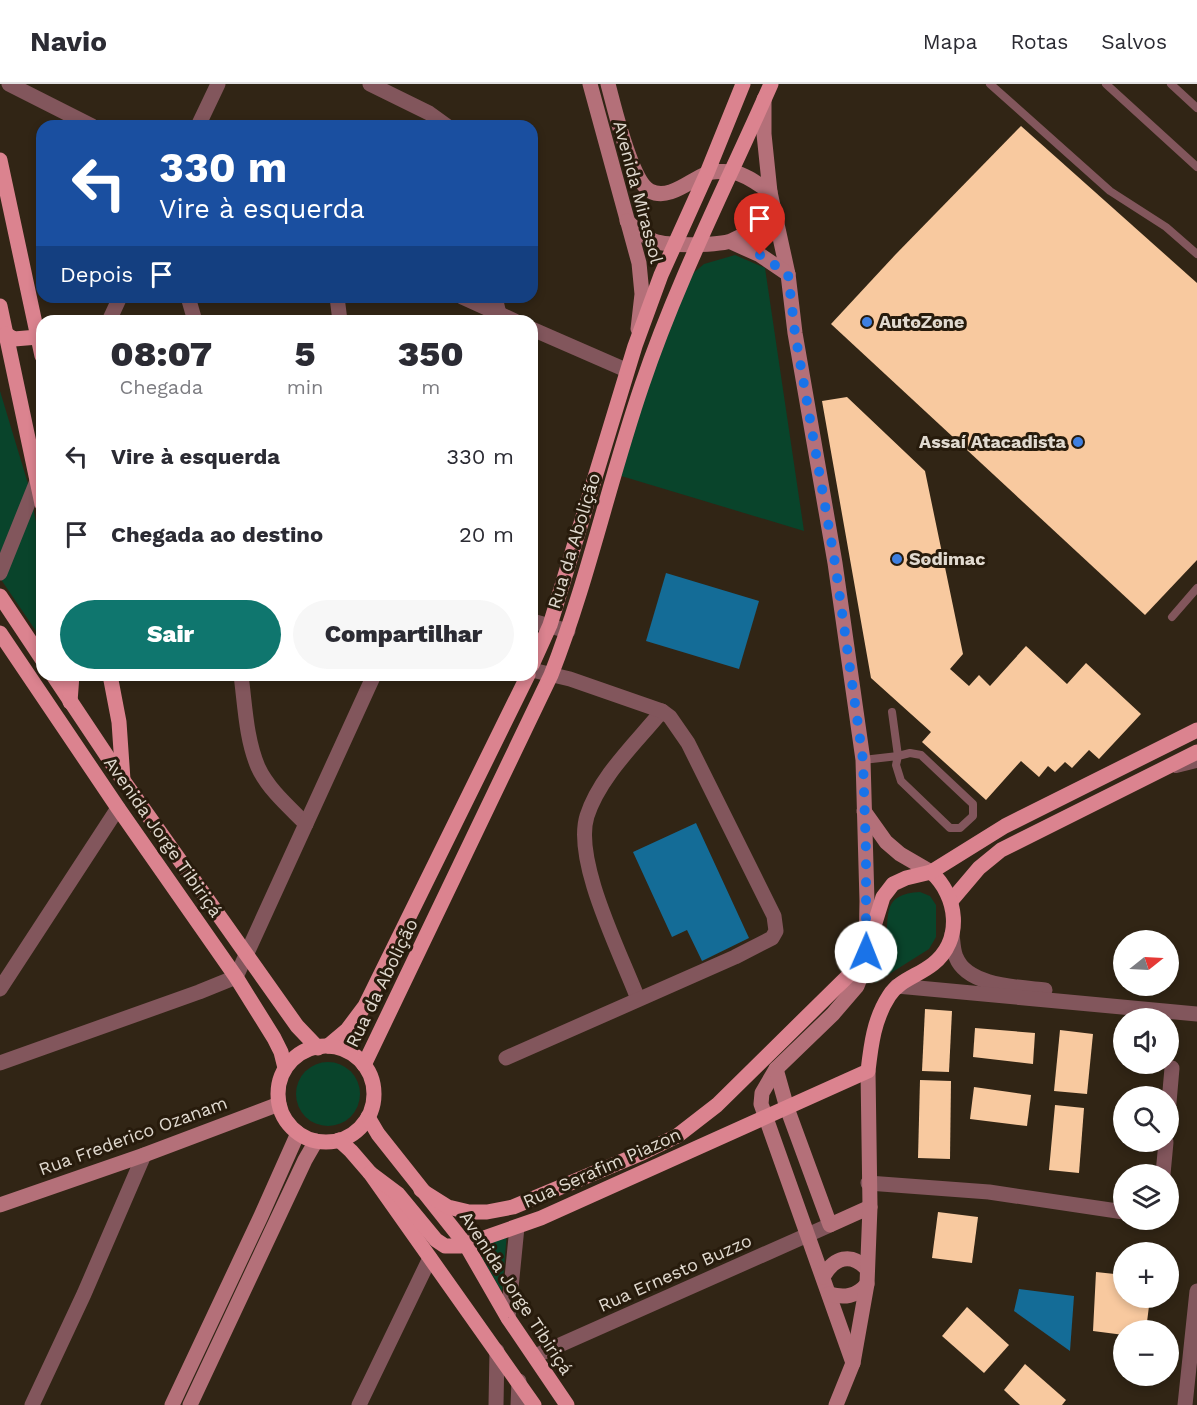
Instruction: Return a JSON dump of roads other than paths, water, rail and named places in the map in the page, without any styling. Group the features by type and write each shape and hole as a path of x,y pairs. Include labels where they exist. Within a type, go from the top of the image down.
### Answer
{"main road":[{"name":"Avenida Mirassol","path":"590,84 639,262 642,294 635,346"},
{"name":"Avenida Mirassol","path":"608,84 630,158 636,173 649,191 658,193 674,190 707,173 732,172 746,177 770,192"},
{"name":"Rua da Abolição","path":"538,654 550,626 626,370 661,275 707,173 743,84"},
{"path":"718,144 727,135 749,84"},
{"name":"Rua da Abolição","path":"364,1065 551,675 568,631 641,385 678,288 771,84"},
{"path":"421,1190 448,1207 469,1212 487,1212 513,1207 677,1136 717,1105 849,975 866,952 863,760 835,563 795,333 788,274 770,192 764,134 764,99"},
{"path":"0,160 36,328"},
{"path":"731,242 774,216"},
{"path":"627,221 641,234 654,241 675,244 731,242 760,255 788,274"},
{"path":"0,306 36,463"},
{"path":"6,334 14,339 36,337"},
{"path":"0,596 36,650"},
{"name":"Avenida Jorge Tibiriçá","path":"0,633 236,977 274,1038 285,1068"},
{"name":"Avenida Jorge Tibiriçá","path":"57,681 123,780 248,953 297,1026 323,1047"},
{"path":"56,714 70,701 72,681"},
{"path":"111,681 122,750 123,780"},
{"name":"Rua da Abolição","path":"323,1047 347,1030 364,1006 525,681"},
{"path":"853,1362 774,1137 765,1118 761,1104 762,1093 776,1070 849,997 861,976 883,897 893,884 906,878 931,872 1005,826 1197,730"},
{"path":"951,901 979,868 1001,850 1197,752"},
{"path":"836,1405 853,1362 867,1277 870,1207 868,1071 872,1040 879,1014 897,986 932,964 944,953 952,934 954,914 951,901 940,880 886,842 864,812"},
{"path":"323,1047 350,1053 364,1065 373,1089 373,1103 368,1117 351,1135 327,1143 316,1141 297,1133 286,1121 279,1104 279,1081 285,1068 295,1057 308,1049 323,1047"},
{"path":"776,1070 787,1108 830,1225 870,1207"},
{"name":"Rua Serafim Piazon","path":"370,1173 398,1194 436,1240 446,1246 466,1245 517,1227 868,1071"},
{"name":"Rua Frederico Ozanam","path":"0,1205 144,1155 279,1104"},
{"name":"Avenida Jorge Tibiriçá","path":"368,1117 378,1134 466,1245 508,1318 567,1405"},
{"path":"172,1405 261,1216 297,1133"},
{"path":"339,1140 370,1173 534,1405"},
{"path":"190,1405 304,1160 316,1141"},
{"path":"823,1277 832,1264 839,1260 854,1259 867,1277"},
{"path":"829,1294 846,1297 855,1294 867,1277"}],"street":[{"path":"9,84 80,120"},
{"path":"201,120 218,84"},
{"path":"370,84 439,120"},
{"path":"473,303 494,315"},
{"path":"538,332 626,370"},
{"path":"0,573 36,483"},
{"path":"538,623 568,631"},
{"path":"506,1058 766,942 776,931 774,916 688,743 670,717 662,711 538,670"},
{"path":"242,681 246,715 258,766 270,787 306,824"},
{"path":"0,1063 236,977 371,681"},
{"path":"638,999 589,872 584,842 587,816 599,790 662,711"},
{"path":"0,989 118,808"},
{"path":"952,934 955,957 963,969 978,980 1197,1006"},
{"path":"897,986 1197,1014"},
{"path":"32,1405 84,1294 144,1155"},
{"path":"868,1183 988,1192 1113,1210"},
{"name":"Rua Ernesto Buzzo","path":"535,1356 830,1225"},
{"path":"508,1318 517,1227"},
{"path":"359,1405 430,1258"},
{"path":"1185,1405 1197,1291"},
{"path":"496,1405 497,1351"},
{"path":"518,1405 519,1382"}],"lane":[{"path":"990,84 1110,191 1166,227 1197,254"},
{"path":"1106,84 1197,167"},
{"path":"1170,84 1197,108"},
{"path":"1172,617 1197,588"},
{"path":"863,760 898,756 910,753 921,755 973,804 973,816 960,828 950,828 901,781 896,765 898,756 892,712"},
{"path":"1124,788 1197,764"}],"water":[{"path":"666,573 759,601 739,669 646,641"},
{"path":"696,823 749,938 702,961 687,930 672,937 633,852"},
{"path":"1019,1289 1074,1296 1070,1351 1014,1311"}],"place":[{"name":"AutoZone","path":"867,322"},
{"name":"Assaí Atacadista","path":"1078,442"},
{"name":"Sodimac","path":"897,559"}]}
